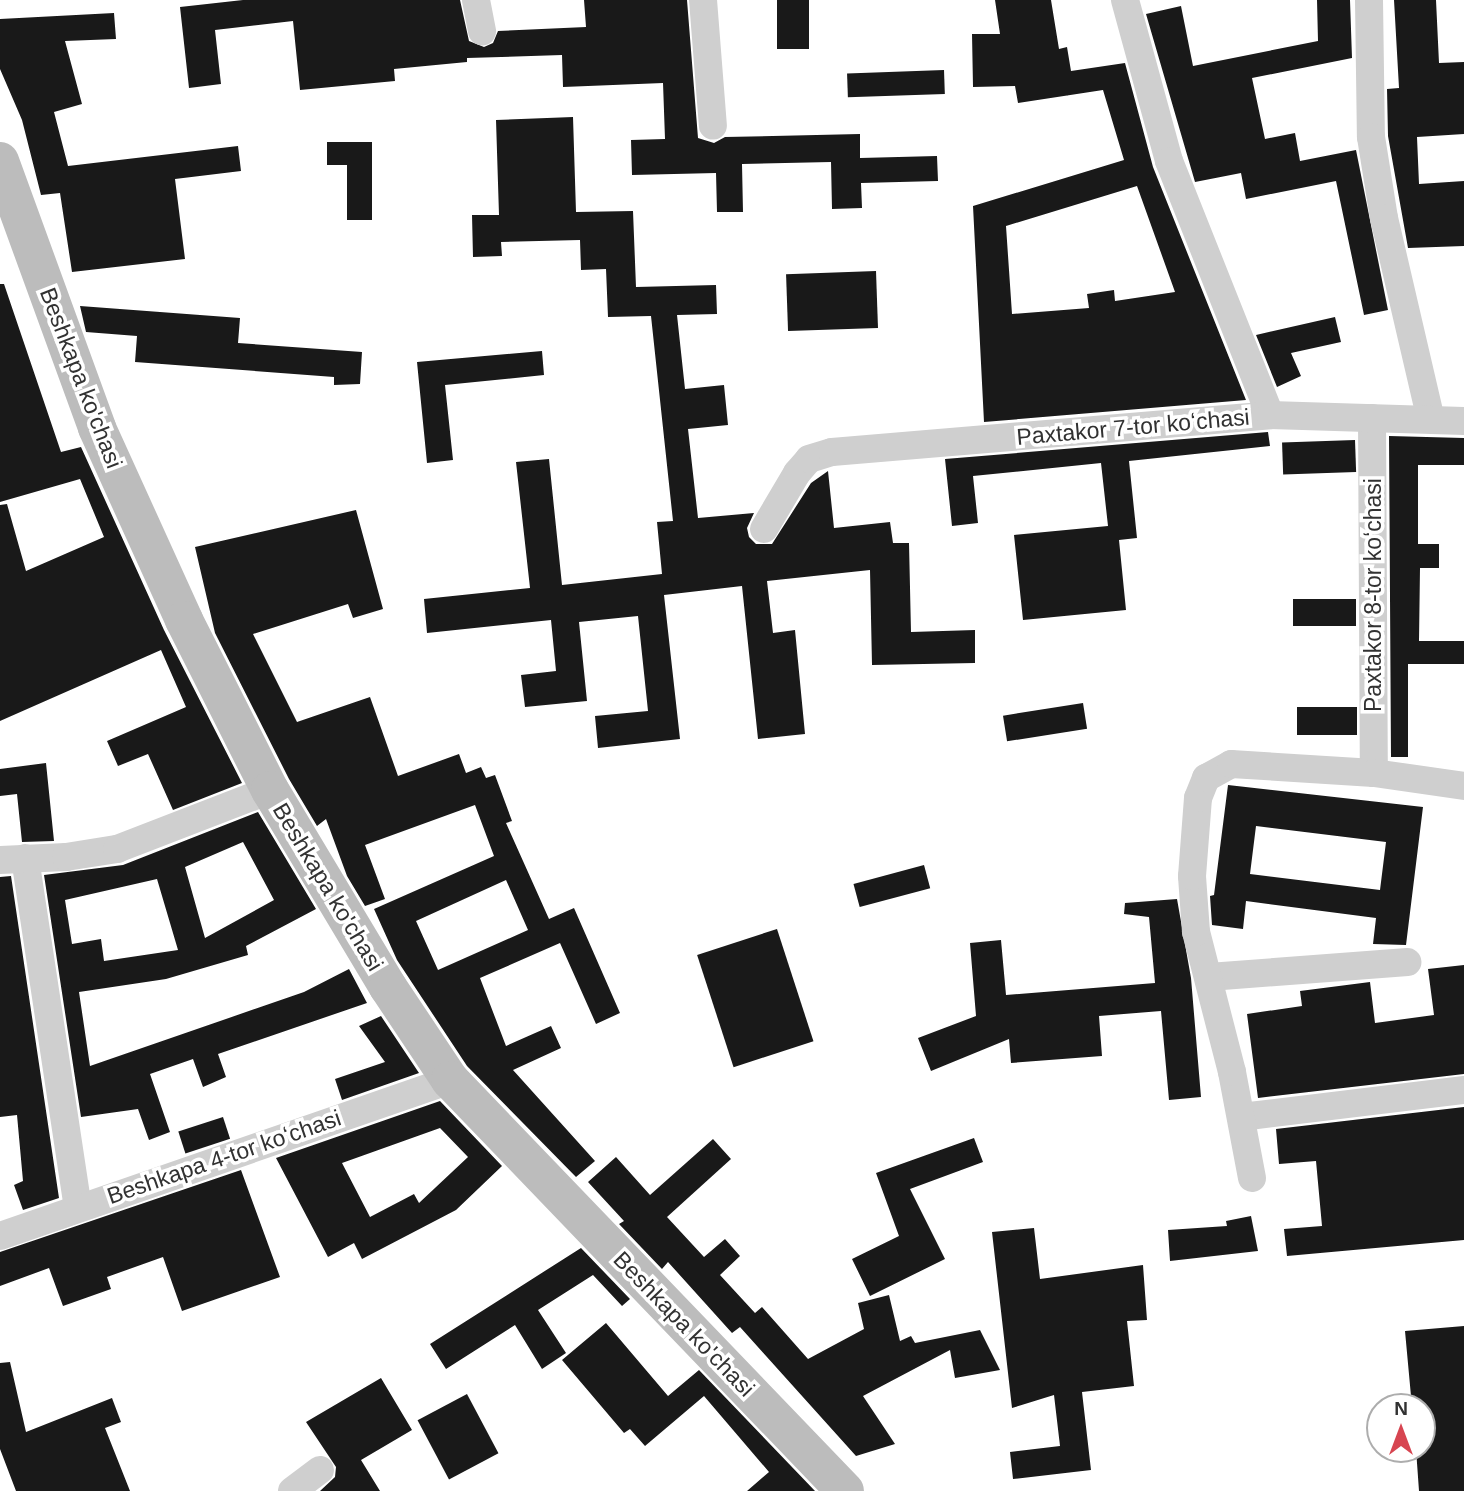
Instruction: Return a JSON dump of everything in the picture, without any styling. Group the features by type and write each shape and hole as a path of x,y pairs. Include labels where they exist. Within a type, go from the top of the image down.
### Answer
{"street":[{"path":"476,0 482,31"},
{"path":"703,0 713,126"},
{"name":"Paxtakor 7-tor koʻchasi","path":"764,529 797,473 810,459 832,452 1270,415 1169,161 1125,0"},
{"path":"1369,0 1371,136 1384,218 1431,420"},
{"name":"Beshkapa ko'chasi","path":"0,161 97,428 184,620 270,790 380,975 450,1080 845,1491"},
{"path":"1270,415 1464,421"},
{"name":"Paxtakor 8-tor koʻchasi","path":"1372,418 1374,773"},
{"path":"1252,1178 1241,1117 1196,932 1192,876 1198,798 1206,778 1231,764 1374,773 1464,786"},
{"path":"78,1207 13,859 117,849 270,790"},
{"path":"1209,977 1407,962"},
{"name":"Beshkapa 4-tor koʻchasi","path":"0,1237 78,1207 450,1080"},
{"path":"1241,1117 1464,1090"},
{"path":"292,1491 320,1470"}],"building":[{"path":"243,0 460,0 469,41 484,47 493,43 498,31 586,27 584,0 687,0 698,138 714,143 725,137 860,134 860,158 937,156 938,181 861,183 862,208 832,209 831,162 742,164 743,212 717,212 716,173 632,175 631,140 665,139 663,83 563,87 562,55 467,58 467,62 394,69 395,81 300,90 293,21 215,30 221,84 189,88 180,7"},
{"path":"777,0 809,0 809,49 777,49"},
{"path":"995,0 1051,0 1059,49 1067,47 1071,71 1125,63 1153,167 1246,400 984,422 973,206 1124,160 1103,90 1018,103 1015,86 973,87 972,34 1000,34","holes":["1137,186 1175,292 1115,301 1114,290 1087,294 1089,308 1012,314 1006,226"]},
{"path":"1317,0 1350,0 1352,58 1252,78 1265,139 1295,133 1300,161 1356,150 1388,310 1364,315 1336,181 1246,199 1241,173 1195,182 1146,14 1181,6 1193,66 1318,41"},
{"path":"1394,0 1436,0 1439,63 1464,62 1464,134 1417,137 1419,184 1464,181 1464,246 1408,248 1388,136 1387,89 1399,88"},
{"path":"114,13 116,39 65,41 82,104 54,112 68,166 238,146 241,171 175,179 185,259 72,272 60,193 41,195 22,120 0,69 0,19"},
{"path":"944,70 945,94 848,97 847,73"},
{"path":"573,117 576,212 633,211 636,287 716,285 717,314 677,315 685,389 724,385 728,425 688,429 698,518 754,513 747,528 749,537 756,544 772,544 811,483 828,471 834,528 890,522 893,543 909,543 911,632 975,630 975,663 872,665 870,570 767,581 773,633 795,630 805,734 758,739 742,586 664,595 680,739 598,748 595,716 648,711 638,616 579,622 587,701 525,707 521,675 556,671 551,620 427,633 424,599 530,588 516,462 549,459 562,585 662,574 657,522 673,521 651,316 608,317 606,269 581,270 580,240 501,242 502,256 473,257 472,215 499,215 496,120"},
{"path":"327,142 372,142 372,220 347,220 347,165 327,165"},
{"path":"876,271 878,328 788,331 786,274"},
{"path":"0,284 4,284 61,452 81,447 164,630 242,783 173,810 148,754 118,766 107,741 186,707 161,650 0,721 0,505 7,504 26,571 104,537 80,479 0,502"},
{"path":"80,306 240,318 238,343 362,352 360,384 334,385 334,377 135,362 137,336 86,332"},
{"path":"1335,317 1341,342 1291,353 1301,376 1277,387 1256,335"},
{"path":"542,351 544,375 445,385 453,460 427,463 417,362"},
{"path":"1268,432 1270,446 1129,461 1137,538 1119,540 1126,610 1023,620 1014,535 1108,526 1101,463 973,476 978,523 952,526 945,459"},
{"path":"1389,436 1464,438 1464,465 1418,465 1418,544 1439,544 1439,568 1420,568 1419,641 1464,641 1464,664 1408,664 1408,757 1391,757"},
{"path":"1355,440 1356,472 1283,475 1282,443"},
{"path":"356,510 383,609 353,618 348,604 253,634 297,722 370,697 398,776 459,754 466,773 481,767 486,778 495,775 512,821 506,823 549,919 574,908 620,1013 596,1024 560,943 480,978 506,1046 551,1026 561,1048 513,1070 595,1161 576,1177 467,1066 397,960 374,909 494,856 475,805 365,845 385,899 365,906 347,876 326,819 317,826 289,779 215,633 195,547","holes":["506,880 528,930 438,970 416,921"]},
{"path":"1293,599 1356,599 1356,626 1293,626"},
{"path":"1083,703 1087,729 1007,741 1003,716"},
{"path":"1297,707 1357,707 1357,735 1297,735"},
{"path":"46,763 54,841 22,842 17,794 0,796 0,769"},
{"path":"1228,785 1423,807 1406,945 1373,944 1376,918 1246,901 1243,929 1212,925 1210,896 1214,895","holes":["1256,826 1386,842 1380,890 1250,874"]},
{"path":"258,812 316,909 246,946 248,955 166,979 79,992 90,1066 304,992 349,969 367,1003 218,1054 226,1077 203,1087 193,1059 150,1074 170,1132 149,1140 138,1109 81,1117 44,875 123,865","holes":["243,842 274,900 205,938 185,867","157,879 178,950 104,961 101,939 72,944 65,900"]},
{"path":"924,865 930,888 860,907 853,884"},
{"path":"11,876 59,1198 23,1210 14,1185 23,1181 17,1115 0,1117 0,877"},
{"path":"1177,899 1191,978 1201,1097 1169,1100 1161,1011 1099,1016 1102,1056 1011,1063 1009,1039 931,1071 918,1038 976,1016 970,943 1001,940 1006,995 1155,983 1149,917 1124,914 1125,903"},
{"path":"777,929 813,1041 734,1067 697,955"},
{"path":"1464,965 1464,1074 1258,1098 1247,1014 1302,1006 1300,991 1370,982 1375,1023 1434,1015 1428,969"},
{"path":"381,1016 419,1073 342,1100 335,1079 385,1062 359,1026"},
{"path":"440,1101 502,1166 456,1210 362,1259 354,1243 328,1257 276,1158","holes":["440,1128 468,1157 419,1203 414,1194 370,1217 342,1163"]},
{"path":"1464,1107 1464,1240 1287,1256 1284,1229 1322,1226 1316,1161 1279,1164 1276,1129"},
{"path":"223,1117 230,1139 185,1153 178,1132"},
{"path":"974,1138 983,1162 910,1189 945,1259 870,1296 852,1259 899,1236 876,1173"},
{"path":"713,1139 731,1159 667,1217 704,1257 725,1239 740,1256 720,1275 755,1313 762,1307 808,1359 864,1329 858,1303 889,1295 900,1341 911,1336 915,1343 980,1330 1000,1370 955,1378 950,1350 863,1396 895,1444 856,1456 740,1327 732,1333 668,1262 662,1269 619,1224 624,1221 588,1182 616,1157 650,1195"},
{"path":"241,1170 280,1277 182,1311 163,1257 107,1277 111,1289 63,1306 49,1268 0,1286 0,1252"},
{"path":"1251,1216 1258,1251 1170,1261 1168,1230 1227,1226 1226,1221"},
{"path":"1034,1228 1040,1279 1143,1265 1147,1320 1127,1321 1134,1386 1082,1392 1091,1470 1013,1479 1010,1452 1060,1446 1054,1395 1012,1408 992,1232"},
{"path":"581,1248 630,1299 622,1306 593,1275 538,1310 566,1353 542,1369 515,1325 446,1369 430,1344"},
{"path":"606,1323 668,1396 699,1370 815,1491 747,1491 769,1472 704,1396 645,1446 630,1429 624,1433 562,1360"},
{"path":"1464,1326 1464,1491 1419,1491 1417,1463 1436,1463 1436,1393 1411,1393 1405,1331"},
{"path":"10,1362 26,1432 112,1398 121,1422 105,1428 130,1491 16,1491 0,1449 0,1363"},
{"path":"381,1378 412,1430 361,1460 380,1491 320,1491 335,1477 336,1467 306,1422"},
{"path":"467,1394 498,1453 449,1479 418,1420"}]}
